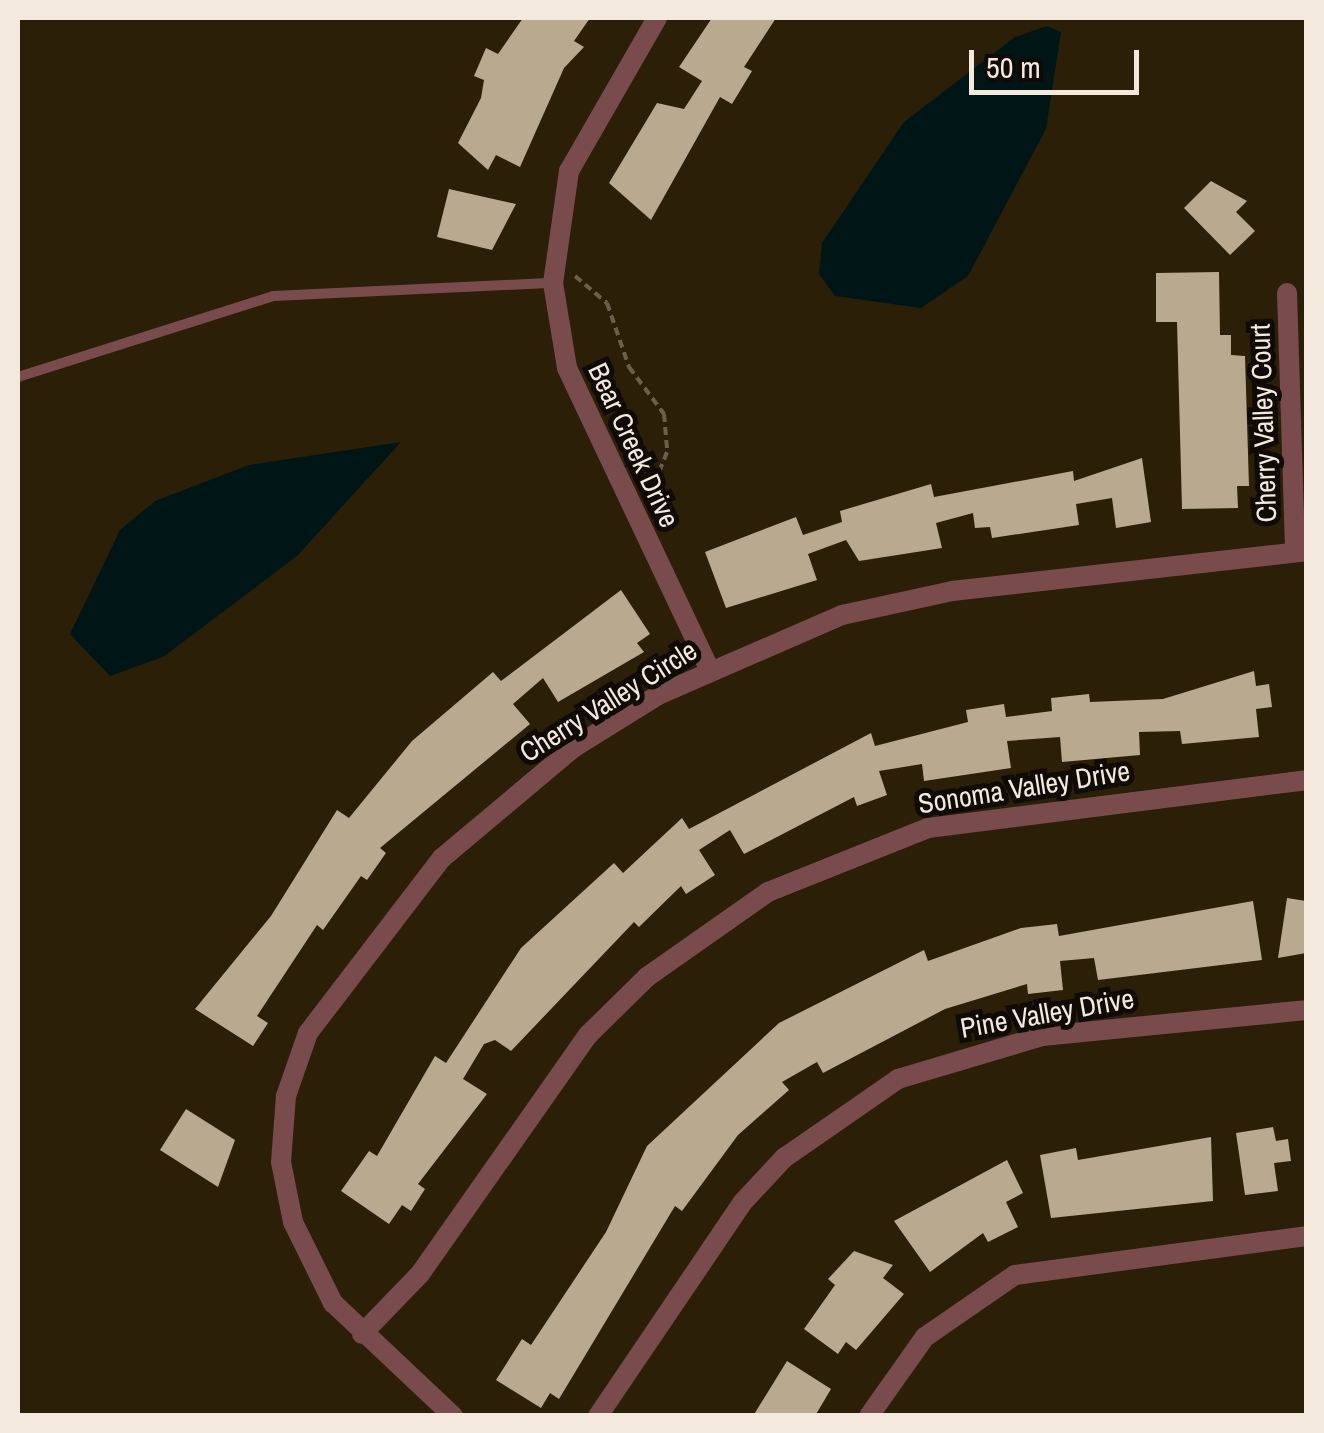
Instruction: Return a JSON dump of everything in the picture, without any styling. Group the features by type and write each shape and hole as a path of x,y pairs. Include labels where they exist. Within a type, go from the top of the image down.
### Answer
{"street":[{"name":"Bear Creek Drive","path":"657,18 569,172 553,283 567,368 710,668"},
{"name":"Cherry Valley Court","path":"1287,294 1301,551"},
{"name":"Cherry Valley Circle","path":"453,1416 362,1334 310,1265 281,1162 286,1096 308,1033 400,904 507,799 573,748 710,668 842,615 952,591 1301,551"},
{"name":"Sonoma Valley Drive","path":"362,1334 420,1274 588,1035 647,977 768,892 928,828 1306,780"},
{"name":"Pine Valley Drive","path":"598,1416 742,1202 784,1158 898,1079 1042,1036 1306,1010"},
{"path":"869,1416 926,1337 1014,1276 1075,1260 1306,1236"}],"lane":[{"path":"18,376 273,296 553,283"}],"path":[{"path":"576,276 607,303 629,367 664,414 667,452 650,495"}],"shaded area":[{"path":"1047,26 1061,32 1046,129 968,276 921,308 835,296 819,274 822,243 904,122 1015,37"},
{"path":"401,442 297,556 163,657 110,676 70,634 120,530 155,501 249,465"}],"building":[{"path":"523,18 590,18 574,41 584,47 564,68 520,167 496,155 488,170 458,143 481,98 484,80 474,76 486,48 498,54"},
{"path":"712,18 776,18 744,67 752,71 732,104 720,97 651,220 609,183 657,103 684,109 702,81 679,67"},
{"path":"1211,181 1247,201 1236,212 1255,231 1230,255 1184,208"},
{"path":"449,189 516,204 492,250 437,237"},
{"path":"1219,272 1220,335 1231,335 1231,355 1245,356 1249,486 1237,486 1238,508 1182,509 1177,322 1156,322 1156,273"},
{"path":"1142,458 1151,522 1116,528 1112,498 1076,504 1079,525 992,538 990,527 975,528 973,513 936,523 942,548 859,561 846,540 808,554 817,580 726,608 705,552 796,517 803,535 842,522 840,511 931,484 934,497 1073,471 1074,481"},
{"path":"621,590 650,634 637,643 644,652 558,702 543,678 513,704 530,724 380,848 386,853 367,880 361,876 323,930 317,925 257,1016 268,1023 253,1046 195,1009 271,916 337,810 349,818 412,741 493,672 501,681"},
{"path":"1254,671 1256,686 1269,684 1272,707 1256,709 1259,737 1182,744 1180,731 1139,732 1140,755 1062,762 1060,737 1007,741 1011,768 924,781 922,764 879,771 887,795 857,806 854,797 744,854 730,830 699,850 715,875 686,894 681,886 639,927 634,922 511,1051 495,1040 484,1044 463,1079 487,1094 418,1184 425,1189 411,1211 402,1205 389,1224 341,1191 369,1151 377,1156 435,1056 446,1063 521,948 614,863 623,873 682,818 689,829 871,733 875,746 968,722 966,710 1004,704 1006,717 1052,711 1051,698 1089,694 1090,702 1163,699"},
{"path":"1287,898 1306,901 1306,953 1278,958"},
{"path":"1253,901 1262,960 1098,980 1094,958 1060,961 1063,990 1028,994 1027,984 945,1009 823,1073 817,1062 782,1082 789,1090 738,1135 682,1211 675,1206 559,1399 550,1393 541,1408 496,1380 522,1339 531,1345 606,1232 647,1146 779,1023 924,950 928,961 1021,928 1057,924 1059,936"},
{"path":"186,1109 235,1140 218,1187 160,1150"},
{"path":"1273,1127 1276,1141 1288,1139 1291,1161 1274,1163 1278,1191 1245,1195 1236,1133"},
{"path":"1211,1137 1213,1201 1051,1218 1040,1155 1076,1148 1078,1160"},
{"path":"1007,1160 1023,1193 1006,1202 1018,1227 988,1242 983,1233 930,1272 894,1221"},
{"path":"854,1251 893,1265 883,1278 904,1294 856,1350 846,1342 838,1354 804,1329 835,1285 828,1279"},
{"path":"787,1361 831,1389 815,1416 753,1416"}]}
